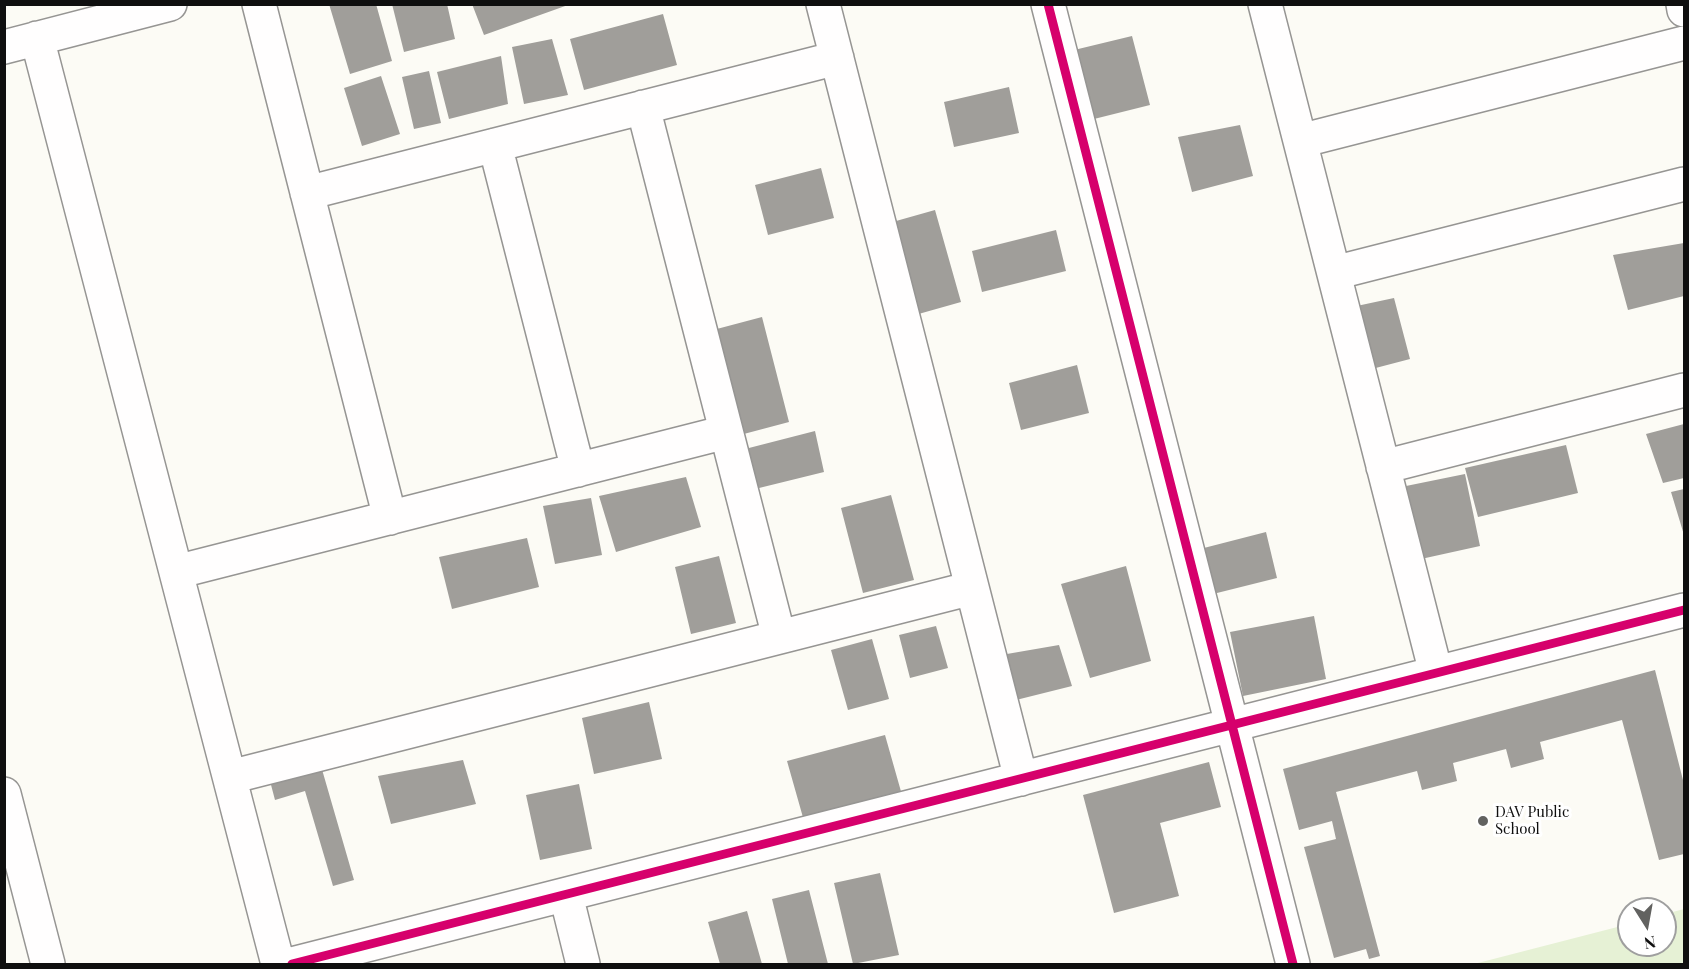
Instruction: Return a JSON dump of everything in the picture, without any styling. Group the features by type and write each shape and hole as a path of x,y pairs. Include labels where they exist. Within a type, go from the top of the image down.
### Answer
{"street":[{"path":"4,47 170,4"},
{"path":"259,4 390,518"},
{"path":"823,4 1021,779"},
{"path":"1048,4 1293,964"},
{"path":"1265,4 1436,673"},
{"path":"1683,4 1684,9"},
{"path":"37,38 278,964"},
{"path":"1300,141 1684,43"},
{"path":"307,193 837,58"},
{"path":"644,107 779,638"},
{"path":"495,145 578,470"},
{"path":"1334,273 1684,184"},
{"path":"1383,467 1684,390"},
{"path":"176,572 726,432"},
{"path":"230,777 972,588"},
{"path":"292,964 1684,610"},
{"path":"4,794 48,964"},
{"path":"566,895 583,964"}],"green space":[{"path":"1684,909 1684,964 1474,964 1617,927 1617,957 1677,957 1677,911"}],"building":[{"path":"329,4 376,4 392,61 350,74"},
{"path":"392,4 447,4 455,39 404,52"},
{"path":"472,4 568,4 568,5 484,35"},
{"path":"663,14 677,65 584,90 570,39"},
{"path":"1132,36 1150,105 1086,121 1070,51"},
{"path":"552,39 568,95 524,104 512,47"},
{"path":"501,56 508,104 449,119 437,72"},
{"path":"429,71 441,123 414,129 402,77"},
{"path":"381,76 400,134 362,146 344,88"},
{"path":"1009,87 1019,133 954,147 944,102"},
{"path":"1240,125 1253,176 1192,192 1178,137"},
{"path":"821,168 834,218 768,235 755,185"},
{"path":"935,210 961,302 915,315 889,223"},
{"path":"1056,230 1066,271 982,292 972,251"},
{"path":"1684,243 1684,296 1628,310 1613,255"},
{"path":"1394,298 1410,359 1368,370 1352,307"},
{"path":"762,317 789,422 740,435 713,330"},
{"path":"1077,365 1089,413 1021,430 1009,383"},
{"path":"1684,424 1684,478 1663,483 1646,434"},
{"path":"815,431 824,472 755,489 745,449"},
{"path":"1566,445 1578,493 1478,517 1465,468"},
{"path":"1465,474 1480,546 1421,559 1406,486"},
{"path":"686,477 701,527 616,552 599,496"},
{"path":"1684,489 1684,535 1671,492"},
{"path":"891,495 914,580 863,593 841,508"},
{"path":"591,498 602,555 555,564 543,506"},
{"path":"1266,532 1277,578 1213,594 1200,549"},
{"path":"527,538 539,587 452,609 439,557"},
{"path":"719,556 736,623 691,634 675,567"},
{"path":"1126,566 1151,661 1090,678 1061,584"},
{"path":"1314,616 1326,679 1243,696 1230,632"},
{"path":"936,626 948,668 910,678 899,635"},
{"path":"872,639 889,699 848,710 831,650"},
{"path":"1059,645 1072,686 1012,701 1001,655"},
{"path":"1655,670 1684,784 1684,854 1659,860 1622,720 1540,742 1544,759 1511,768 1506,749 1453,763 1457,781 1422,790 1417,771 1336,792 1380,956 1369,959 1366,949 1334,958 1304,847 1336,839 1332,821 1299,830 1283,769"},
{"path":"649,702 662,759 594,774 582,718"},
{"path":"885,735 902,795 804,821 787,761"},
{"path":"463,760 476,804 391,824 378,776"},
{"path":"1209,762 1221,807 1160,823 1179,896 1114,913 1083,795"},
{"path":"321,766 354,880 333,886 305,791 275,800 270,781"},
{"path":"579,784 592,849 540,860 526,795"},
{"path":"880,873 899,955 853,964 834,883"},
{"path":"809,890 828,964 788,964 772,899"},
{"path":"747,911 762,964 720,964 708,922"}],"cycle path":[{"path":"1048,4 1293,964"},
{"path":"292,964 1684,610"}],"place":[{"name":"DAV Public School","path":"1483,821"}]}
